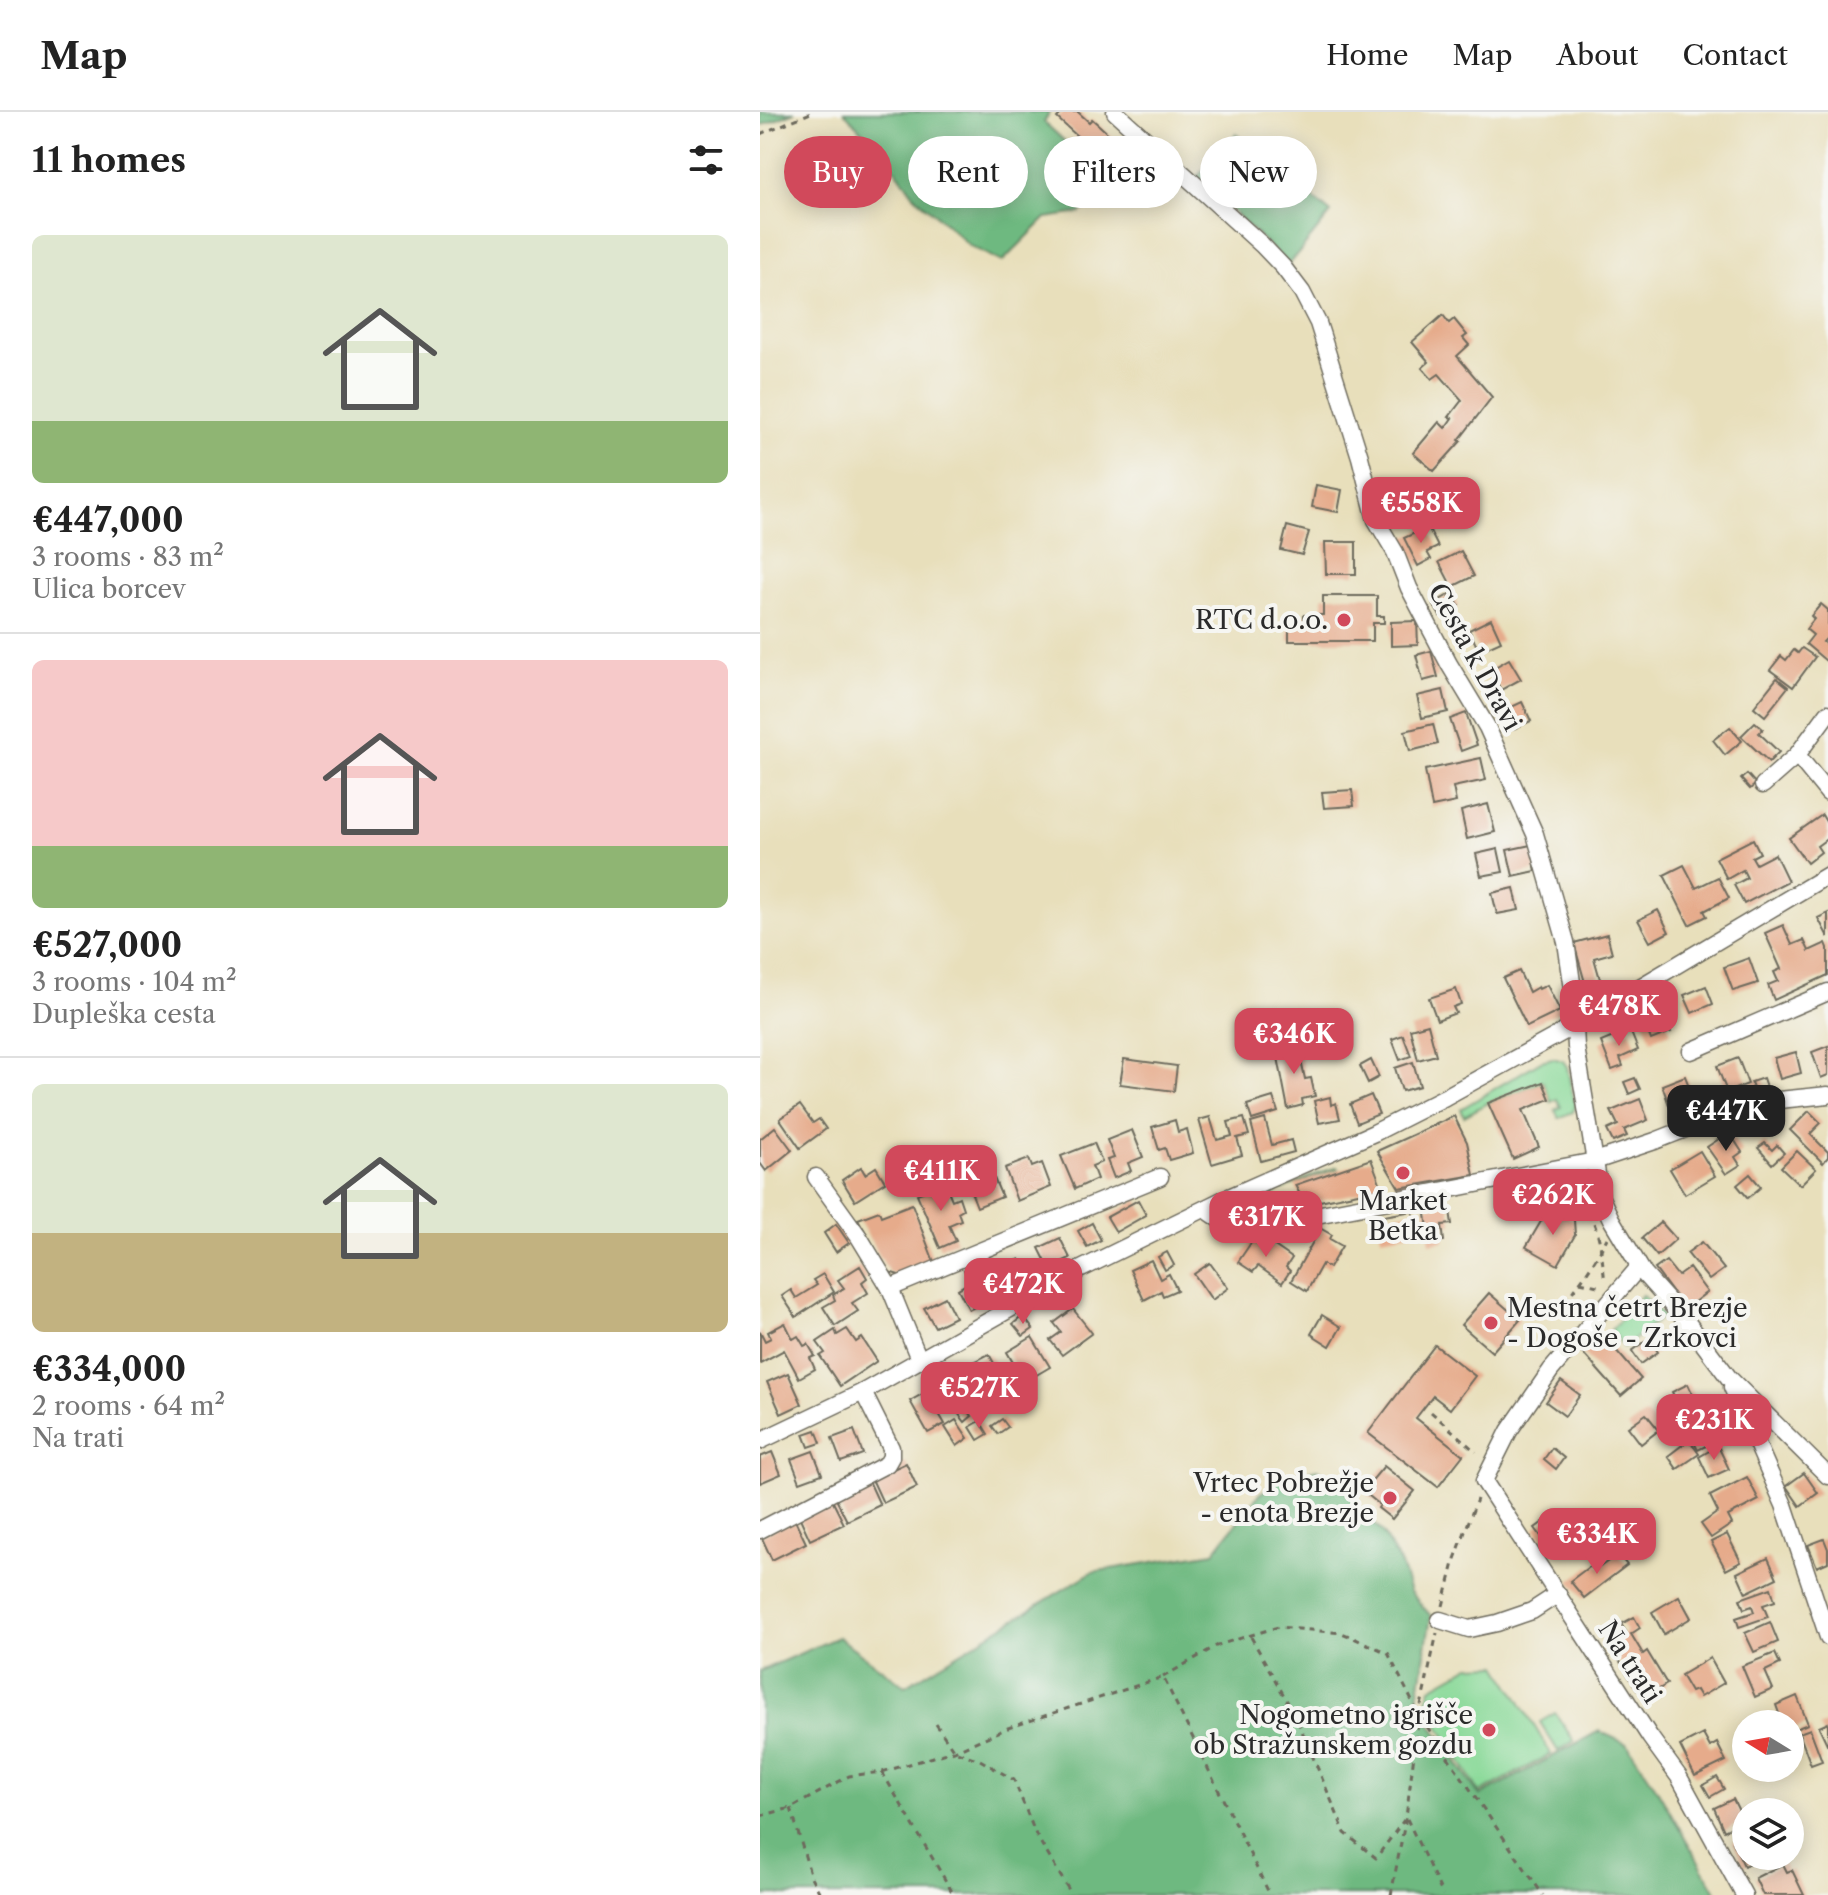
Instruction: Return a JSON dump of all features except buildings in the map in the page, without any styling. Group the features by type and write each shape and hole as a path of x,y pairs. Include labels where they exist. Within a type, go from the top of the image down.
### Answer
{"street":[{"name":"Cesta k Dravi","path":"1115,112 1262,245 1283,267 1310,306 1326,345 1376,520 1395,552 1409,588 1449,664 1487,727 1535,834 1566,942 1576,1047 1601,1198 1639,1267 1687,1322 1729,1378"},
{"path":"1763,785 1797,755 1828,713"},
{"path":"1797,755 1828,793"},
{"path":"760,1441 863,1392 1077,1271 1445,1097 1576,1025 1828,875"},
{"path":"1691,1051 1828,992"},
{"path":"1205,1209 1227,1224 1254,1227 1595,1161 1706,1121 1779,1100 1828,1095"},
{"path":"816,1177 859,1237 890,1288 919,1359"},
{"path":"890,1288 1160,1177"},
{"path":"1484,1481 1509,1431 1551,1370 1639,1267"},
{"path":"1729,1378 1827,1472"},
{"path":"1729,1378 1784,1505 1828,1637"},
{"path":"760,1530 887,1464 891,1448 863,1392"},
{"name":"Na trati","path":"1484,1481 1679,1777 1744,1895"},
{"path":"1440,1620 1469,1629 1497,1623 1532,1611 1558,1594"}],"path":[{"path":"760,134 813,112"},
{"path":"1542,1183 1573,1197 1596,1225 1606,1288 1580,1282"},
{"path":"1545,1315 1553,1311 1580,1282 1610,1230"},
{"path":"1431,1412 1476,1452"},
{"path":"1391,1895 1406,1817 1419,1715 1440,1620 1455,1559 1484,1481"},
{"path":"760,1816 791,1808 849,1776 882,1772 954,1751 1008,1728 1163,1677 1218,1645 1278,1627 1342,1633 1388,1653 1419,1715 1543,1895"},
{"path":"1250,1635 1296,1717 1345,1833 1376,1858 1406,1817"},
{"path":"1163,1677 1270,1895"},
{"path":"936,1724 954,1751 980,1760 1014,1780 1036,1835 1072,1895"},
{"path":"882,1772 954,1895"},
{"path":"791,1808 811,1877 821,1895"},
{"path":"1406,1817 1443,1895"}],"green space":[{"path":"760,112 795,112 760,126"},
{"path":"844,112 1050,112 1044,122 1059,136 1044,136 1044,208 1085,208 1080,213 1046,218 1002,262 970,246 928,208 1028,208 1028,136 908,136 908,187 892,166 892,136 866,136"},
{"path":"1317,201 1331,213 1289,265 1229,208 1317,208"},
{"path":"1553,1058 1563,1061 1567,1067 1575,1107 1573,1112 1559,1118 1555,1110 1561,1107 1557,1099 1551,1102 1543,1082 1488,1103 1464,1116 1461,1109 1541,1061"},
{"path":"1336,1167 1246,1206 1245,1216 1232,1215 1233,1210 1246,1204"},
{"path":"1642,1295 1663,1316 1624,1347 1611,1330"},
{"path":"1318,1469 1341,1487 1382,1532 1401,1565 1410,1592 1431,1616 1417,1704 1480,1796 1599,1731 1627,1744 1657,1789 1718,1895 760,1895 760,1671 838,1637 905,1686 1092,1572 1214,1552 1256,1498 1280,1477"},
{"name":"Nogometno igrišče ob Stražunskem gozdu","path":"1498,1665 1551,1754 1480,1793 1426,1705 1431,1688 1470,1666"},
{"path":"1555,1713 1574,1741 1558,1751 1540,1722"}],"place":[{"name":"RTC d.o.o.","path":"1344,620"},
{"name":"Market Betka","path":"1403,1173"},
{"name":"Mestna četrt Brezje - Dogoše - Zrkovci","path":"1491,1323"},
{"name":"Vrtec Pobrežje - enota Brezje","path":"1390,1498"},
{"name":"Nogometno igrišče ob Stražunskem gozdu","path":"1489,1730"}]}
